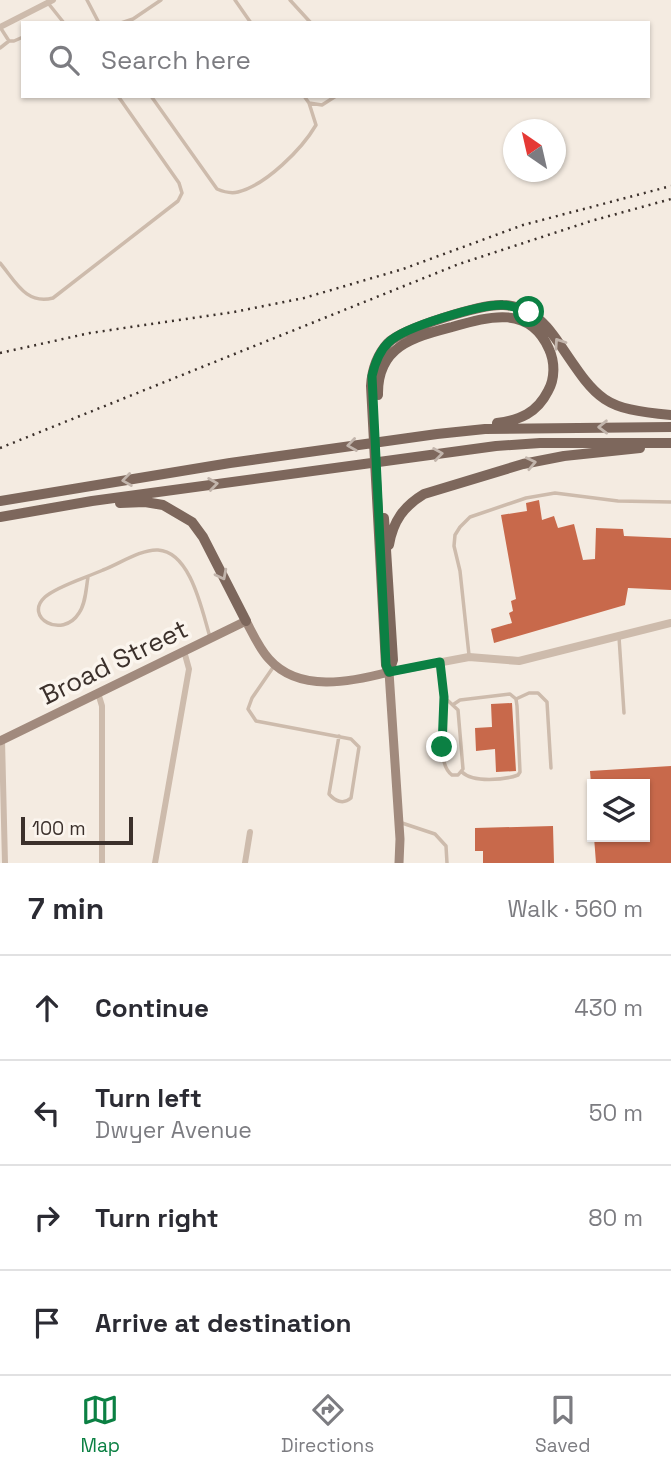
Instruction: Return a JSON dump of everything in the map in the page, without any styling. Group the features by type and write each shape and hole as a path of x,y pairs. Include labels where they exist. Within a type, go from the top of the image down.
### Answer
{"main road":[{"path":"399,863 399,822 389,672 386,665 372,376 381,352 389,342 409,329 488,306 503,305 529,312 543,322 584,380 609,403 642,412 671,415"},
{"path":"376,419 381,372 386,360 407,341 492,316 514,318 528,323 546,342 551,353 553,377 543,400 532,412 514,421 456,432"},
{"path":"0,501 230,463 456,432 485,429 671,427"},
{"path":"0,517 92,501 496,446 540,443 671,444"},
{"path":"388,559 393,527 412,501 424,494 536,461 671,444"},
{"path":"379,484 388,559 393,660 389,672"},
{"path":"92,501 163,505 192,522 203,537 262,650 290,675 307,681 323,682 361,679 389,672"},
{"name":"Broad Street","path":"1,741 246,621"}],"street":[{"path":"0,27 50,1"},
{"path":"389,672 469,657 519,661 671,623"},
{"path":"155,863 189,668 184,652"},
{"path":"98,693 102,706 102,863"},
{"path":"1,741 5,863"},
{"path":"245,863 250,832"}],"lane":[{"path":"87,0 98,21"},
{"path":"127,21 162,0"},
{"path":"235,0 250,21"},
{"path":"290,0 309,21"},
{"path":"50,1 63,21"},
{"path":"0,27 9,41"},
{"path":"0,48 9,41 21,38"},
{"path":"0,264 28,297 43,301 53,298 178,201 182,193 179,183 119,98"},
{"path":"152,98 216,189 227,193 236,193 252,187 281,166 310,136 316,125 305,98"},
{"path":"309,103 322,105 333,98"},
{"path":"469,657 460,571 454,546 455,535 470,517 526,498 555,493 618,502 671,502"},
{"path":"88,577 79,615 63,625 45,623 40,615 42,599 48,594 143,553 157,550 170,554 182,563 191,580 210,639"},
{"path":"619,637 624,713"},
{"path":"440,662 444,697 444,768 452,775 462,772"},
{"path":"275,664 252,698 248,709 256,721 339,736 351,739 359,747 351,799 342,802 329,794 339,736"},
{"path":"516,699 529,693 538,693 547,702 551,768"},
{"path":"444,697 458,710 462,772 470,778 518,775 516,699 510,694 460,700 454,704"},
{"path":"399,822 435,834 441,839 446,846 447,863"}],"building":[{"path":"539,500 542,520 554,516 558,528 574,524 583,560 595,559 596,528 623,529 624,536 671,538 671,590 628,588 625,605 494,643 491,629 512,623 509,613 513,611 511,601 516,599 501,515 527,511 526,503"},
{"path":"512,703 516,771 496,772 495,749 476,751 475,728 492,727 491,704"},
{"path":"671,766 671,863 596,863 594,842 650,842 650,779 591,779 590,771"},
{"path":"553,826 554,863 483,863 483,851 475,851 475,828"}],"railway":[{"path":"0,353 90,333 234,312 304,298 403,269 523,225 671,186"},
{"path":"0,448 459,264 591,221 671,199"}],"route":[{"path":"442,747 444,697 440,662 389,672 386,665 371,386 374,365 389,342 409,329 488,306 503,305 529,312"}]}
